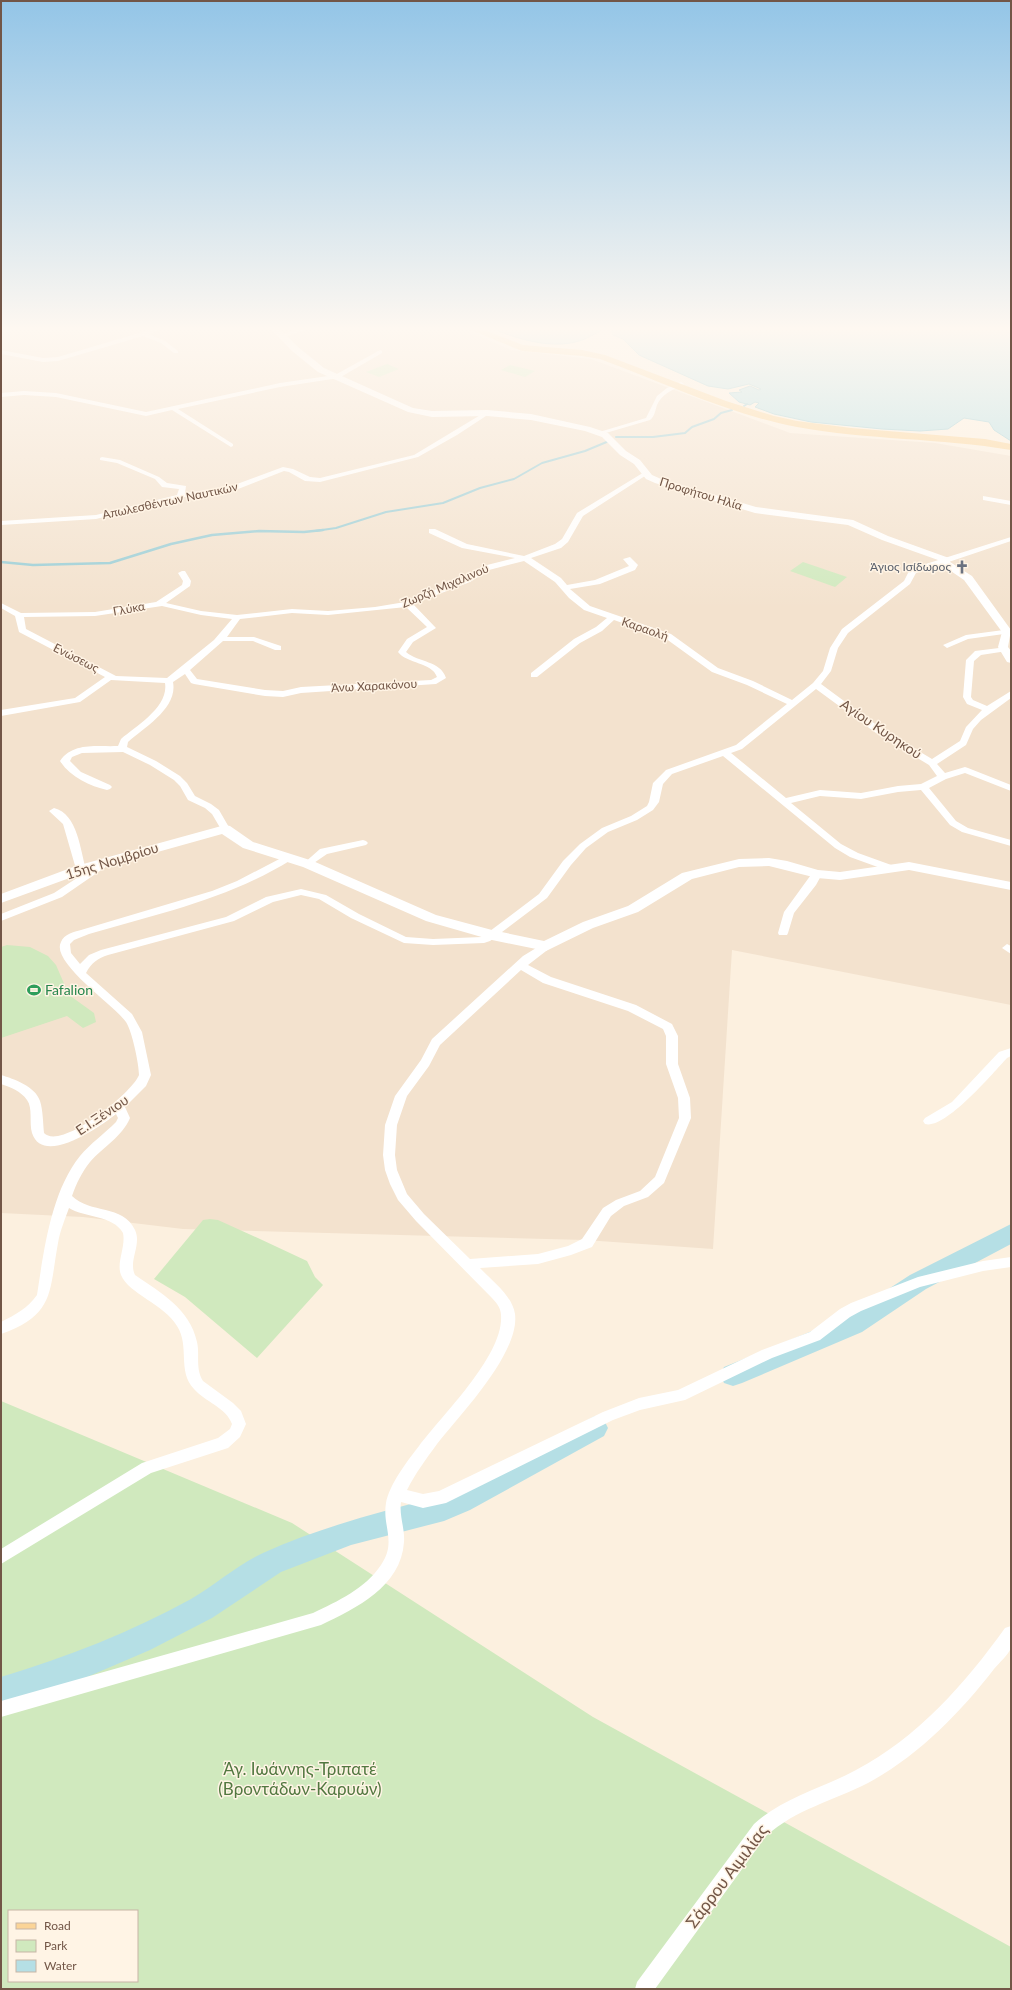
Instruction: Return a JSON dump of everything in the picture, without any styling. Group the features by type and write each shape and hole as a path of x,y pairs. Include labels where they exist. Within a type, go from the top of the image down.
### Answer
{"main road":[{"path":"792,423 883,435 971,440 1011,446"},
{"path":"225,829 230,834 248,845 308,864 431,918 492,935 546,946 588,925 633,909 678,880 711,869 739,863 769,862 787,865 817,874 849,876 890,868 923,868 1011,886"},
{"name":"15ης Νομβρίου","path":"1,899 81,869 225,829"}],"street":[{"path":"196,423 231,445"},
{"name":"Απωλεσθέντων Ναυτικών","path":"1,523 96,517 180,496 230,489 280,469 291,470 308,479 320,480 416,456 456,434 472,423"},
{"name":"Προφήτου Ηλία","path":"556,423 607,436 623,453 637,462 649,477 658,481 755,510 850,522 944,560 968,578 1009,632"},
{"path":"599,433 634,423"},
{"path":"102,459 118,461 157,478 165,485 183,488 180,496"},
{"name":"Ζωρζή Μιχαλινού","path":"237,617 292,611 328,613 375,609 407,604 467,580 490,567 549,550 562,543 580,515 646,473"},
{"path":"986,498 1011,503"},
{"path":"432,531 465,546 525,558"},
{"path":"81,973 83,967 89,960 105,952 230,919 270,899 301,892 322,897 355,916 404,940 433,942 480,941 492,935 542,896 567,863 583,846 605,830 634,818 650,808 654,802 658,783 669,772 739,747 792,702 816,685 827,671 834,648 845,631 907,582 913,572 944,560 1011,539"},
{"name":"Καραολή","path":"525,558 558,580 584,606 612,618 668,636 715,670 750,683 792,702"},
{"path":"565,588 597,582 632,568 634,565 627,559"},
{"path":"159,604 186,586 187,581 182,573"},
{"name":"Γλύκα","path":"19,615 95,614 159,604 201,613 237,617"},
{"name":"Άνω Χαρακόνου","path":"186,670 194,681 283,694 301,690 433,682 442,678 439,672 433,667 409,659 402,652 405,644 432,628 421,618 416,610 407,604"},
{"path":"1,605 19,615"},
{"name":"Ενώσεως","path":"19,615 22,630 111,676 118,678 169,681"},
{"path":"124,749 122,747 124,741 162,707 170,697 171,689 169,681 186,670 220,639 237,617"},
{"path":"534,675 577,641 599,629 612,618"},
{"path":"947,645 966,637 1009,632 1004,649 1011,660"},
{"path":"220,639 254,640 278,648"},
{"path":"988,709 970,702 967,697 970,660 978,653 1004,649"},
{"path":"1,713 51,702 77,700 111,676"},
{"name":"Αγίου Κυρηκού","path":"816,685 879,731 932,763 943,777"},
{"path":"932,763 963,744 966,741 968,730 988,709 1011,694"},
{"path":"107,787 67,766 65,761 69,755 81,750 124,749 153,763 177,778 184,785 191,798 204,802 212,808 225,829"},
{"path":"725,753 822,835 846,852 890,868"},
{"path":"783,802 820,793 861,796 898,789 923,787 960,770 970,771 1011,788"},
{"path":"923,787 954,823 965,830 1011,843"},
{"path":"54,811 68,823 81,869"},
{"path":"308,864 324,851 345,848 363,843"},
{"name":"Ε.Ι.Ξένιου","path":"1,1079 22,1089 31,1097 34,1101 38,1133 40,1138 48,1141 66,1138 119,1107 140,1088 145,1074 134,1025 129,1018 95,990 64,950 65,943 70,938 85,932 232,887 256,876 287,858"},
{"path":"1,918 58,895 103,864"},
{"path":"783,933 789,912 812,883 817,874"},
{"path":"1,1709 315,1620 352,1601 373,1587 390,1565 397,1541 395,1500 405,1477 423,1451 481,1379 507,1333 508,1314 505,1307 469,1264 411,1209 398,1190 391,1172 387,1153 392,1119 401,1095 428,1058 436,1042 520,965 546,946"},
{"path":"469,1264 538,1259 587,1244 607,1212 620,1203 644,1194 660,1180 685,1118 684,1098 672,1064 672,1036 668,1027 632,1008 547,980 520,965"},
{"path":"929,1121 956,1105 1003,1055 1011,1052"},
{"path":"1,1328 22,1318 37,1305 43,1296 52,1241 72,1179 81,1164 124,1121 119,1107"},
{"path":"1,1557 147,1468 223,1442 230,1438 238,1424 238,1418 234,1412 204,1390 193,1378 189,1335 180,1318 166,1304 130,1279 127,1275 125,1269 131,1237 126,1225 116,1218 75,1207 66,1197"},
{"path":"395,1500 423,1501 441,1498 602,1419 639,1404 680,1396 767,1354 815,1336 845,1313 856,1307 918,1282 983,1266 1011,1262"},
{"name":"Σάρρου Αιμιλίας","path":"644,1989 760,1830 769,1821 802,1802 863,1776 902,1750 959,1697 994,1659 1011,1634"}],"shaded area":[{"path":"1,423 763,423 790,433 935,443 1011,456 1011,1005 732,950 713,1249 585,1240 183,1229 83,1217 1,1213"}],"green space":[{"path":"803,562 847,577 835,587 790,571"},
{"name":"Fafalion","path":"7,945 30,947 48,956 56,965 69,995 94,1013 96,1022 83,1028 67,1016 1,1038 1,947"},
{"path":"203,1220 218,1220 307,1261 315,1277 323,1285 257,1358 185,1297 154,1279"},
{"name":"Άγ. Ιωάννης-Τριπατέ (Βροντάδων-Καρυών)","path":"1,1401 292,1523 593,1717 1011,1947 1011,1989 1,1989"}],"water":[{"path":"820,423 957,423 948,429 920,431"},
{"path":"990,423 1011,423 1011,441 994,430"}],"waterway":[{"path":"616,437 653,437 685,433 692,427 703,423"},
{"path":"319,530 336,528 386,512 443,503 480,488 514,479 542,463 585,451 609,441"},
{"path":"1,562 33,565 110,563 171,544 212,535 259,531 304,532 319,530"},
{"path":"315,531 319,530"},
{"path":"733,1375 853,1325 918,1282 1011,1233"},
{"path":"1,1692 59,1674 140,1640 202,1608 271,1563 351,1532 444,1508 460,1501 595,1428"}],"place":[{"name":"Άγιος Ισίδωρος","path":"962,567"},
{"name":"Fafalion","path":"34,990"}]}
